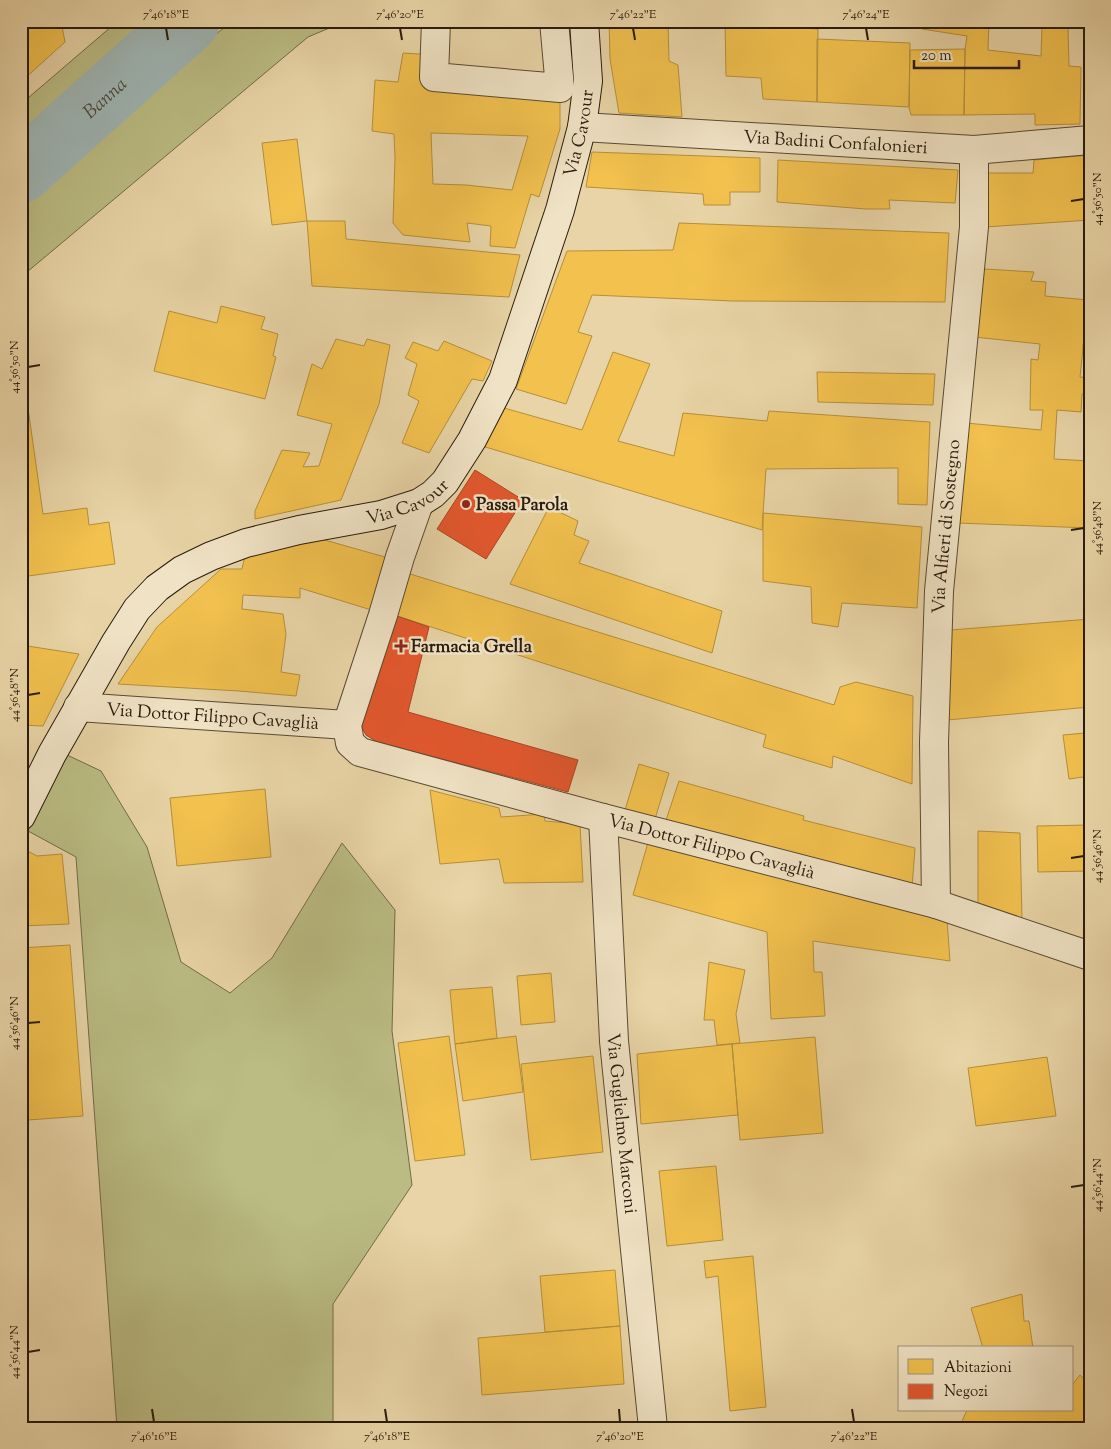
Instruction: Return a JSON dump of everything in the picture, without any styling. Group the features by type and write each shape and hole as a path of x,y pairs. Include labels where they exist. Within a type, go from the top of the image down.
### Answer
{"street":[{"path":"436,21 434,76 560,88 554,21"},
{"name":"Via Cavour","path":"21,816 52,754 116,642 137,609 157,588 182,570 211,556 246,543 299,530 381,515 419,503 433,494 445,482 472,440 503,380 560,210 582,126 588,81 584,21"},
{"name":"Via Badini Confalonieri","path":"582,126 974,150 1090,140"},
{"name":"Via Alfieri di Sostegno","path":"936,904 934,742 939,591 974,227 974,150"},
{"path":"347,725 419,503"},
{"name":"Via Dottor Filippo Cavaglià","path":"78,707 347,725 350,743 360,752 603,818 936,904 1090,956"},
{"name":"Via Guglielmo Marconi","path":"603,818 614,1041 653,1428"}],"green space":[{"path":"113,21 171,21 137,56 21,156 21,104 112,26"},
{"path":"235,21 346,21 308,37 21,277 21,191 85,134"},
{"path":"65,754 101,771 147,847 181,962 230,993 272,958 342,843 395,910 392,1031 412,1185 333,1304 333,1428 117,1428 76,857 28,831"}],"building: Abitazioni":[{"path":"21,21 61,21 65,42 23,80 21,74"},
{"path":"609,21 668,21 669,61 678,65 682,117 619,113 610,59"},
{"path":"725,21 769,21 770,26 818,29 817,102 763,99 761,78 726,76"},
{"path":"922,21 989,21 988,50 1041,56 1042,28 1068,28 1069,66 1081,67 1080,124 1035,125 1035,114 964,115 965,49 967,36 922,29"},
{"path":"817,39 910,43 909,107 817,102"},
{"path":"965,49 964,115 911,115 909,107 910,50"},
{"path":"403,53 435,55 434,77 560,88 560,129 539,197 531,194 515,248 490,246 491,226 467,223 470,242 403,235 393,223 394,134 372,131 375,80 398,82","holes":["431,133 528,136 512,190 466,185 433,184"]},
{"path":"297,139 307,221 272,225 262,143"},
{"path":"592,152 760,158 760,192 730,192 730,205 704,205 703,194 586,187"},
{"path":"1090,155 1090,220 985,227 984,173 1033,173 1034,160"},
{"path":"778,160 958,170 955,203 889,200 890,209 866,209 777,202"},
{"path":"307,221 345,221 346,239 520,255 509,297 312,286"},
{"path":"679,223 949,233 945,302 733,301 592,295 578,332 592,336 566,404 516,389 567,251 673,250"},
{"path":"984,269 1034,272 1031,281 1046,282 1045,296 1088,300 1080,377 1090,378 1090,394 1082,394 1081,412 1057,410 1054,459 1090,461 1090,528 957,523 966,423 1041,430 1043,410 1030,410 1031,359 1038,360 1040,344 974,337"},
{"path":"221,306 265,317 261,329 278,334 273,356 276,357 265,399 154,371 169,311 217,323"},
{"path":"1090,312 1090,346 1083,347 1087,313"},
{"path":"336,339 364,346 367,339 390,345 379,404 341,500 255,519 255,511 282,450 310,453 303,467 319,466 332,424 297,415 312,364 322,369"},
{"path":"444,341 492,361 483,381 472,379 429,453 402,443 419,401 408,395 417,364 405,358 413,342 438,351"},
{"path":"613,352 650,364 618,441 674,456 683,413 767,421 769,411 930,422 927,505 898,504 898,468 766,469 762,530 482,446 504,408 582,430"},
{"path":"817,372 935,374 933,405 818,402"},
{"path":"28,408 43,514 87,508 89,525 109,522 115,564 21,577 21,409"},
{"path":"549,507 578,521 574,535 589,541 579,563 722,611 712,653 510,584"},
{"path":"763,513 922,527 917,608 842,603 838,627 812,623 811,587 763,581"},
{"path":"314,537 392,559 378,612 300,588 300,598 243,595 242,609 283,614 286,634 281,672 300,675 296,696 118,684 157,627 221,569 242,569 246,551"},
{"path":"407,573 834,705 840,687 856,682 913,696 912,784 833,756 832,768 763,747 766,735 391,614"},
{"path":"1090,619 1090,707 947,720 951,630"},
{"path":"21,645 79,654 43,726 21,725"},
{"path":"1085,733 1090,776 1069,779 1063,735"},
{"path":"639,764 669,773 655,819 625,810"},
{"path":"679,781 804,816 803,820 915,848 912,888 665,823"},
{"path":"265,789 271,857 177,866 170,798"},
{"path":"430,790 499,808 501,817 544,814 545,821 580,824 583,882 504,883 499,859 440,864"},
{"path":"1090,825 1090,871 1038,872 1037,826"},
{"path":"978,831 1020,833 1022,919 978,904"},
{"path":"649,839 947,920 950,961 813,941 814,972 822,972 825,1016 771,1019 767,932 633,895"},
{"path":"22,848 37,856 62,854 69,924 21,926"},
{"path":"70,945 83,1116 28,1120 21,1021 21,948"},
{"path":"709,962 745,970 736,1014 740,1043 717,1045 714,1020 704,1020"},
{"path":"551,973 555,1022 521,1025 517,976"},
{"path":"492,987 497,1038 455,1044 450,990"},
{"path":"449,1036 465,1155 415,1161 398,1043"},
{"path":"516,1036 523,1092 463,1101 455,1044"},
{"path":"815,1037 823,1133 740,1140 732,1044"},
{"path":"732,1044 738,1115 641,1124 637,1054"},
{"path":"593,1056 603,1152 531,1160 521,1064"},
{"path":"1047,1057 1056,1116 976,1126 968,1068"},
{"path":"716,1166 723,1240 667,1246 659,1171"},
{"path":"753,1256 766,1407 730,1411 718,1276 706,1278 704,1261"},
{"path":"615,1270 620,1326 545,1332 540,1276"},
{"path":"1022,1294 1024,1321 1029,1321 1033,1346 982,1346 971,1308"},
{"path":"620,1326 624,1384 482,1395 478,1338"},
{"path":"1080,1375 1083,1378 1087,1376 1090,1381 1090,1421 1086,1428 959,1428 966,1412 1074,1412 1074,1382"}],"building: Negozi":[{"path":"475,470 523,500 486,559 437,529"},
{"path":"391,614 429,627 408,712 578,760 568,792 377,742 366,735 361,722"}],"waterway":[{"name":"Banna","path":"21,172 189,21"}],"place":[{"name":"Passa Parola","path":"466,504"},
{"name":"Farmacia Grella","path":"401,646"}]}
